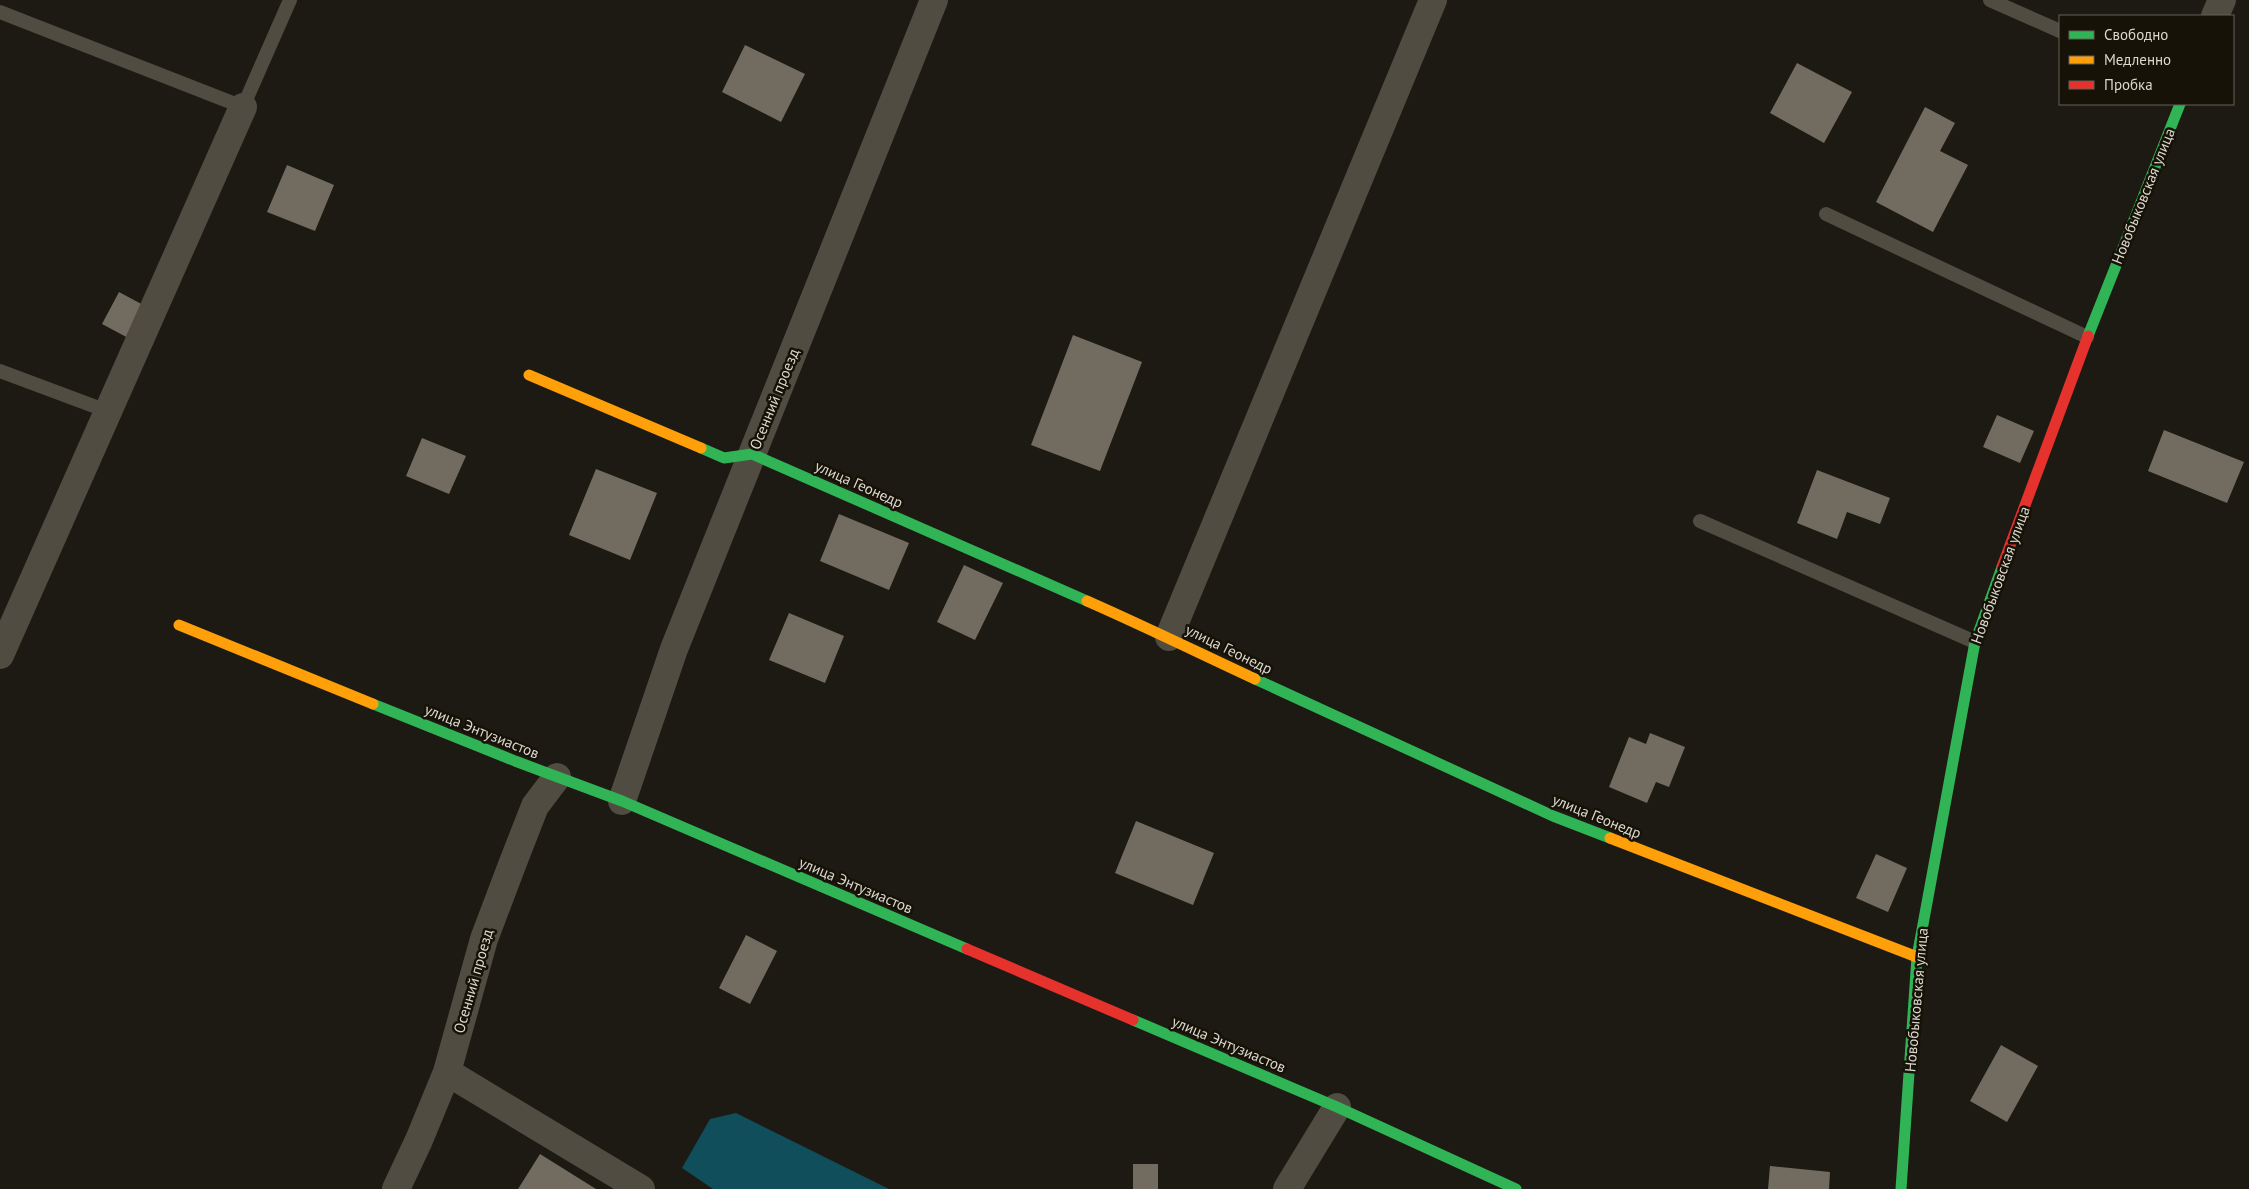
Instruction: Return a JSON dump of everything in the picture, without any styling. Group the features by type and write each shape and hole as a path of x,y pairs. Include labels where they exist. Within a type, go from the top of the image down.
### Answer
{"street":[{"name":"Осенний проезд","path":"622,801 674,649 934,0"},
{"path":"1169,637 1433,0"},
{"path":"2215,15 2222,0"},
{"name":"Новобыковская улица","path":"1901,1189 1917,957 1975,642 2087,337 2180,105"},
{"path":"0,655 243,107"},
{"path":"529,375 724,458 752,454"},
{"name":"улица Геонедр","path":"752,454 1169,637 1192,650 1553,816 1917,957"},
{"name":"улица Энтузиастов","path":"178,625 622,801 1337,1107 1516,1189"},
{"name":"Осенний проезд","path":"396,1189 419,1140 447,1072 484,939 535,806 557,776"},
{"path":"447,1072 641,1189"},
{"path":"1288,1189 1337,1107"}],"lane":[{"path":"0,12 243,107 290,0"},
{"path":"1990,0 2059,31"},
{"path":"1826,214 2087,337"},
{"path":"0,371 107,411"},
{"path":"1700,521 1975,642"}],"water":[{"path":"736,1113 889,1189 713,1189 682,1168 710,1119"}],"building":[{"path":"745,45 805,74 781,122 722,92"},
{"path":"1797,63 1852,92 1824,143 1770,113"},
{"path":"1925,107 1955,123 1940,151 1968,165 1933,232 1876,202"},
{"path":"287,165 334,185 315,231 267,212"},
{"path":"119,292 147,307 130,339 102,324"},
{"path":"1073,335 1142,362 1100,471 1031,445"},
{"path":"1997,415 2034,431 2020,463 1983,447"},
{"path":"2164,430 2244,462 2227,503 2148,471"},
{"path":"422,438 466,456 449,494 406,476"},
{"path":"596,469 657,493 630,560 569,535"},
{"path":"1817,470 1890,498 1880,524 1847,512 1837,539 1797,523"},
{"path":"839,514 909,543 889,590 820,561"},
{"path":"964,565 1003,583 975,640 937,622"},
{"path":"789,613 844,636 825,683 769,660"},
{"path":"1650,733 1685,747 1669,787 1656,782 1647,803 1609,787 1629,737 1646,744"},
{"path":"1136,821 1214,853 1193,905 1115,873"},
{"path":"1876,854 1907,868 1888,912 1856,898"},
{"path":"746,935 777,951 750,1004 719,988"},
{"path":"2001,1045 2038,1066 2007,1122 1970,1101"},
{"path":"540,1154 596,1189 518,1189"},
{"path":"1133,1164 1158,1164 1158,1189 1133,1189"},
{"path":"1770,1166 1830,1172 1829,1189 1768,1189"}],"traffic: fast":[{"path":"2088,336 2180,105"},
{"path":"701,448 724,458 752,454 1087,601"},
{"path":"1901,1189 1917,957 1975,642 2002,567"},
{"path":"1255,679 1553,816 1610,838"},
{"path":"373,704 515,761 622,801 967,949"},
{"path":"1133,1020 1337,1107 1516,1189"}],"traffic: slow":[{"path":"529,375 701,448"},
{"path":"1087,601 1255,679"},
{"path":"179,625 373,704"},
{"path":"1610,838 1917,957"}],"traffic: jam":[{"path":"2002,567 2088,336"},
{"path":"967,949 1133,1020"}]}
